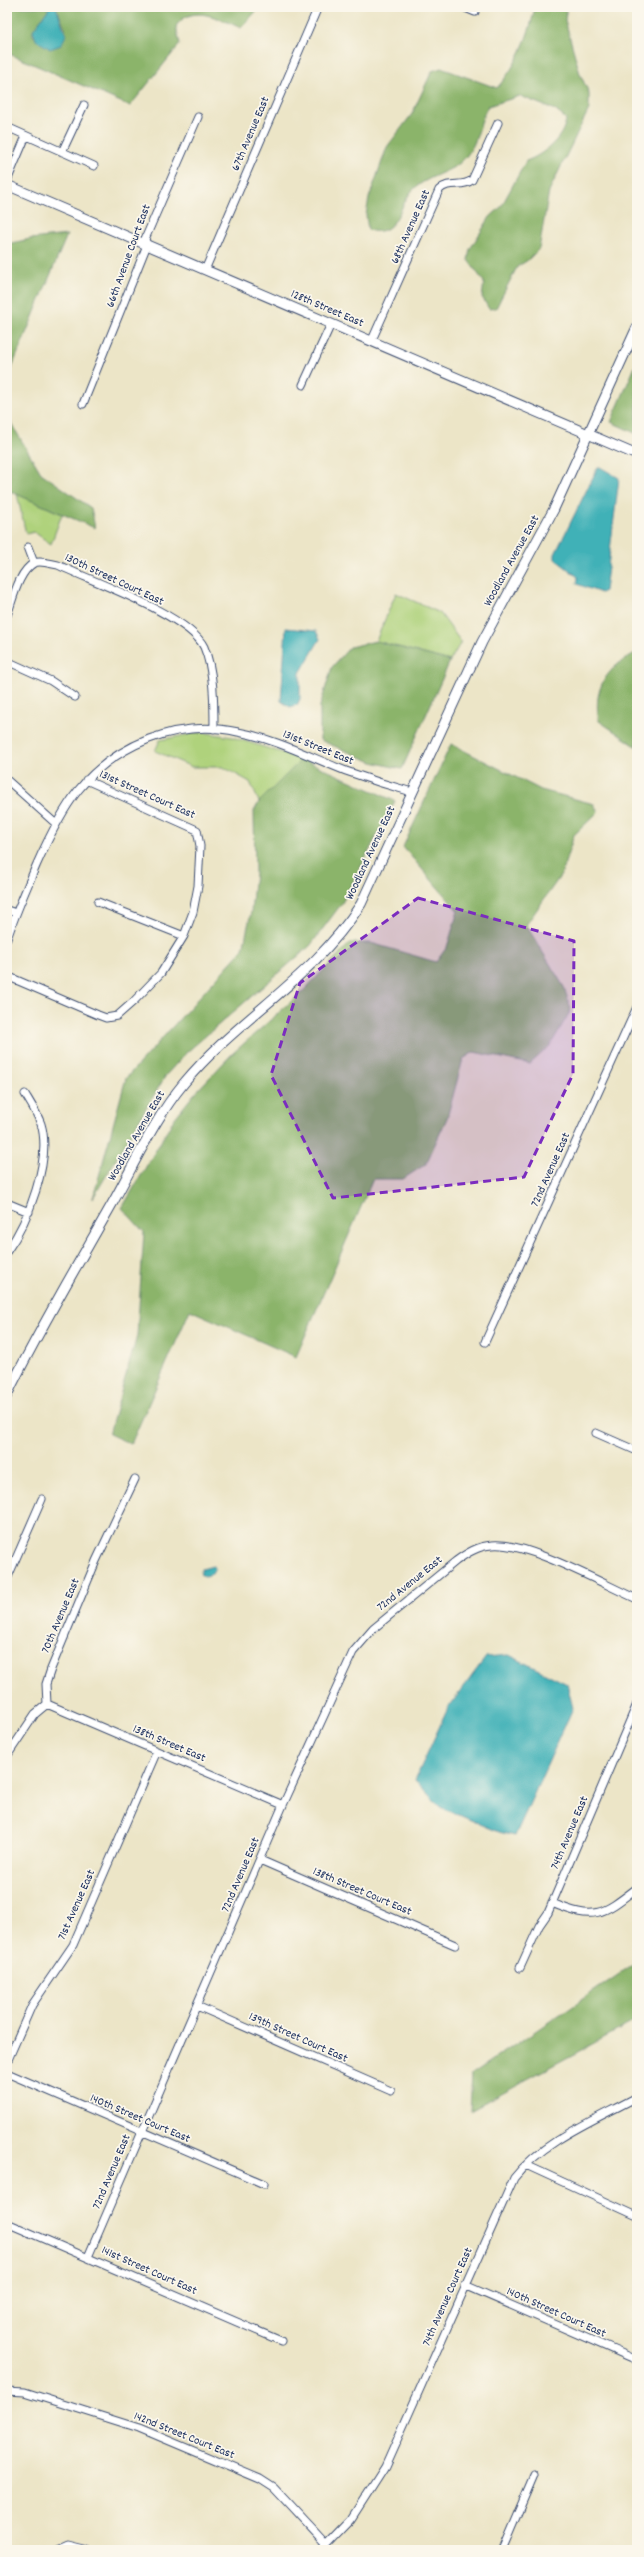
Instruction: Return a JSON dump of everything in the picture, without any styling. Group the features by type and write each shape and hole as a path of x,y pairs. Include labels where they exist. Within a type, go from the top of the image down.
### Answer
{"street":[{"name":"67th Avenue East","path":"205,270 318,7"},
{"path":"463,7 475,12"},
{"path":"62,152 84,105"},
{"name":"66th Avenue Court East","path":"82,404 147,245 144,240 198,118"},
{"name":"68th Avenue East","path":"372,340 439,190 446,184 465,184 472,180 498,123"},
{"path":"7,127 94,166"},
{"path":"7,181 26,136"},
{"name":"128th Street East","path":"7,185 331,324 372,340 637,455"},
{"path":"303,385 331,324"},
{"name":"Woodland Avenue East","path":"7,1396 144,1144 174,1096 213,1053 298,980 343,931 367,893 482,642 539,541 637,327"},
{"path":"7,615 23,574 34,563 28,547"},
{"name":"130th Street Court East","path":"34,563 41,562 58,565 145,604 187,629 200,642 212,682 214,729"},
{"path":"7,660 51,681 75,697"},
{"name":"131st Street East","path":"7,939 16,913 55,823 68,800 86,780 108,760 133,746 174,731 214,729 238,732 275,742 365,778 412,792"},
{"path":"7,780 55,823"},
{"name":"131st Street Court East","path":"86,780 191,826 199,832 200,866 196,899 184,936"},
{"path":"7,976 106,1018 117,1016 151,985 184,936 98,902"},
{"path":"7,910 16,913"},
{"name":"72nd Avenue East","path":"485,1342 637,1007"},
{"path":"7,1251 29,1212 39,1174 43,1135 35,1110 25,1094"},
{"path":"7,1202 29,1212"},
{"path":"596,1433 637,1451"},
{"name":"70th Avenue East","path":"47,1704 46,1684 50,1670 96,1561 135,1479"},
{"path":"7,1579 42,1499"},
{"name":"72nd Avenue East","path":"88,2257 283,1805 353,1652 373,1629 456,1561 477,1548 497,1544 524,1549 637,1599"},
{"path":"7,1756 36,1714 47,1704"},
{"name":"138th Street East","path":"47,1704 283,1805"},
{"name":"74th Avenue East","path":"520,1968 552,1903 637,1704"},
{"name":"71st Avenue East","path":"7,2062 32,2005 73,1945 157,1751"},
{"name":"138th Street Court East","path":"260,1860 455,1945"},
{"path":"552,1903 579,1913 592,1915 609,1907 637,1888"},
{"name":"139th Street Court East","path":"197,2006 391,2090"},
{"name":"140th Street Court East","path":"7,2073 264,2184"},
{"name":"74th Avenue Court East","path":"325,2548 351,2520 385,2468 508,2188 526,2165 548,2146 637,2097"},
{"path":"526,2165 637,2216"},
{"name":"141st Street Court East","path":"7,2223 281,2341"},
{"name":"140th Street Court East","path":"465,2285 637,2360"},
{"name":"142nd Street Court East","path":"7,2391 25,2392 139,2428 260,2479 274,2488 325,2548"},
{"path":"502,2550 534,2475"},
{"path":"58,2550 69,2545 89,2550"}],"highlighted area":[{"path":"418,898 574,941 573,1074 524,1177 333,1198 271,1075 300,983"}],"green space":[{"path":"7,7 50,7 33,30 33,36 66,30 56,7 260,7 241,28 207,15 190,15 183,19 176,26 180,44 130,106 7,53"},
{"path":"535,7 567,7 565,20 580,74 589,93 589,109 549,191 539,249 528,260 517,267 496,308 489,309 482,297 484,282 468,260 470,249 490,217 501,207 526,161 546,150 561,133 566,119 555,110 520,96 488,106 482,119 474,145 465,158 453,167 423,182 411,192 399,214 390,226 385,230 368,230 366,215 369,198 387,147 412,114 432,71 441,68 497,88 511,70 526,40"},
{"path":"67,235 7,379 7,244 30,239"},
{"path":"637,362 637,434 611,422"},
{"path":"7,411 11,423 41,473 91,508 95,528 7,490"},
{"path":"17,494 62,514 51,544 34,532 26,534"},
{"path":"396,593 440,613 461,642 450,661 376,641"},
{"path":"376,641 450,661 402,769 372,762 320,740 320,706 332,667 350,647"},
{"path":"637,652 637,747 599,721 597,709 600,688 604,679 618,664"},
{"path":"201,732 232,737 302,759 259,802 250,782 223,767 192,767 155,751 160,740"},
{"path":"451,744 541,790 594,804 598,812 574,835 561,875 526,925 564,987 571,1010 550,1046 530,1064 474,1052 463,1059 447,1118 426,1164 403,1179 373,1179 296,1357 190,1310 131,1444 109,1434 137,1336 144,1232 122,1208 174,1119 194,1094 232,1054 302,992 350,943 371,943 436,962 447,947 458,911 403,847"},
{"path":"302,759 395,801 342,903 310,946 187,1052 166,1075 93,1198 126,1078 243,949 251,912 255,873 254,811 259,802"},
{"path":"637,1962 637,2020 470,2110 472,2074"}],"water":[{"path":"50,7 56,7 66,35 61,45 50,49 36,40 33,30"},
{"path":"600,467 619,478 605,591 601,593 577,584 578,577 555,559 555,554 597,469"},
{"path":"286,628 316,631 320,639 300,673 300,699 297,705 290,707 281,701"},
{"path":"213,1566 215,1568 212,1574 204,1576 200,1574 202,1569"},
{"path":"509,1655 567,1684 573,1708 515,1836 499,1832 440,1807 415,1780 448,1708 486,1657"}]}
